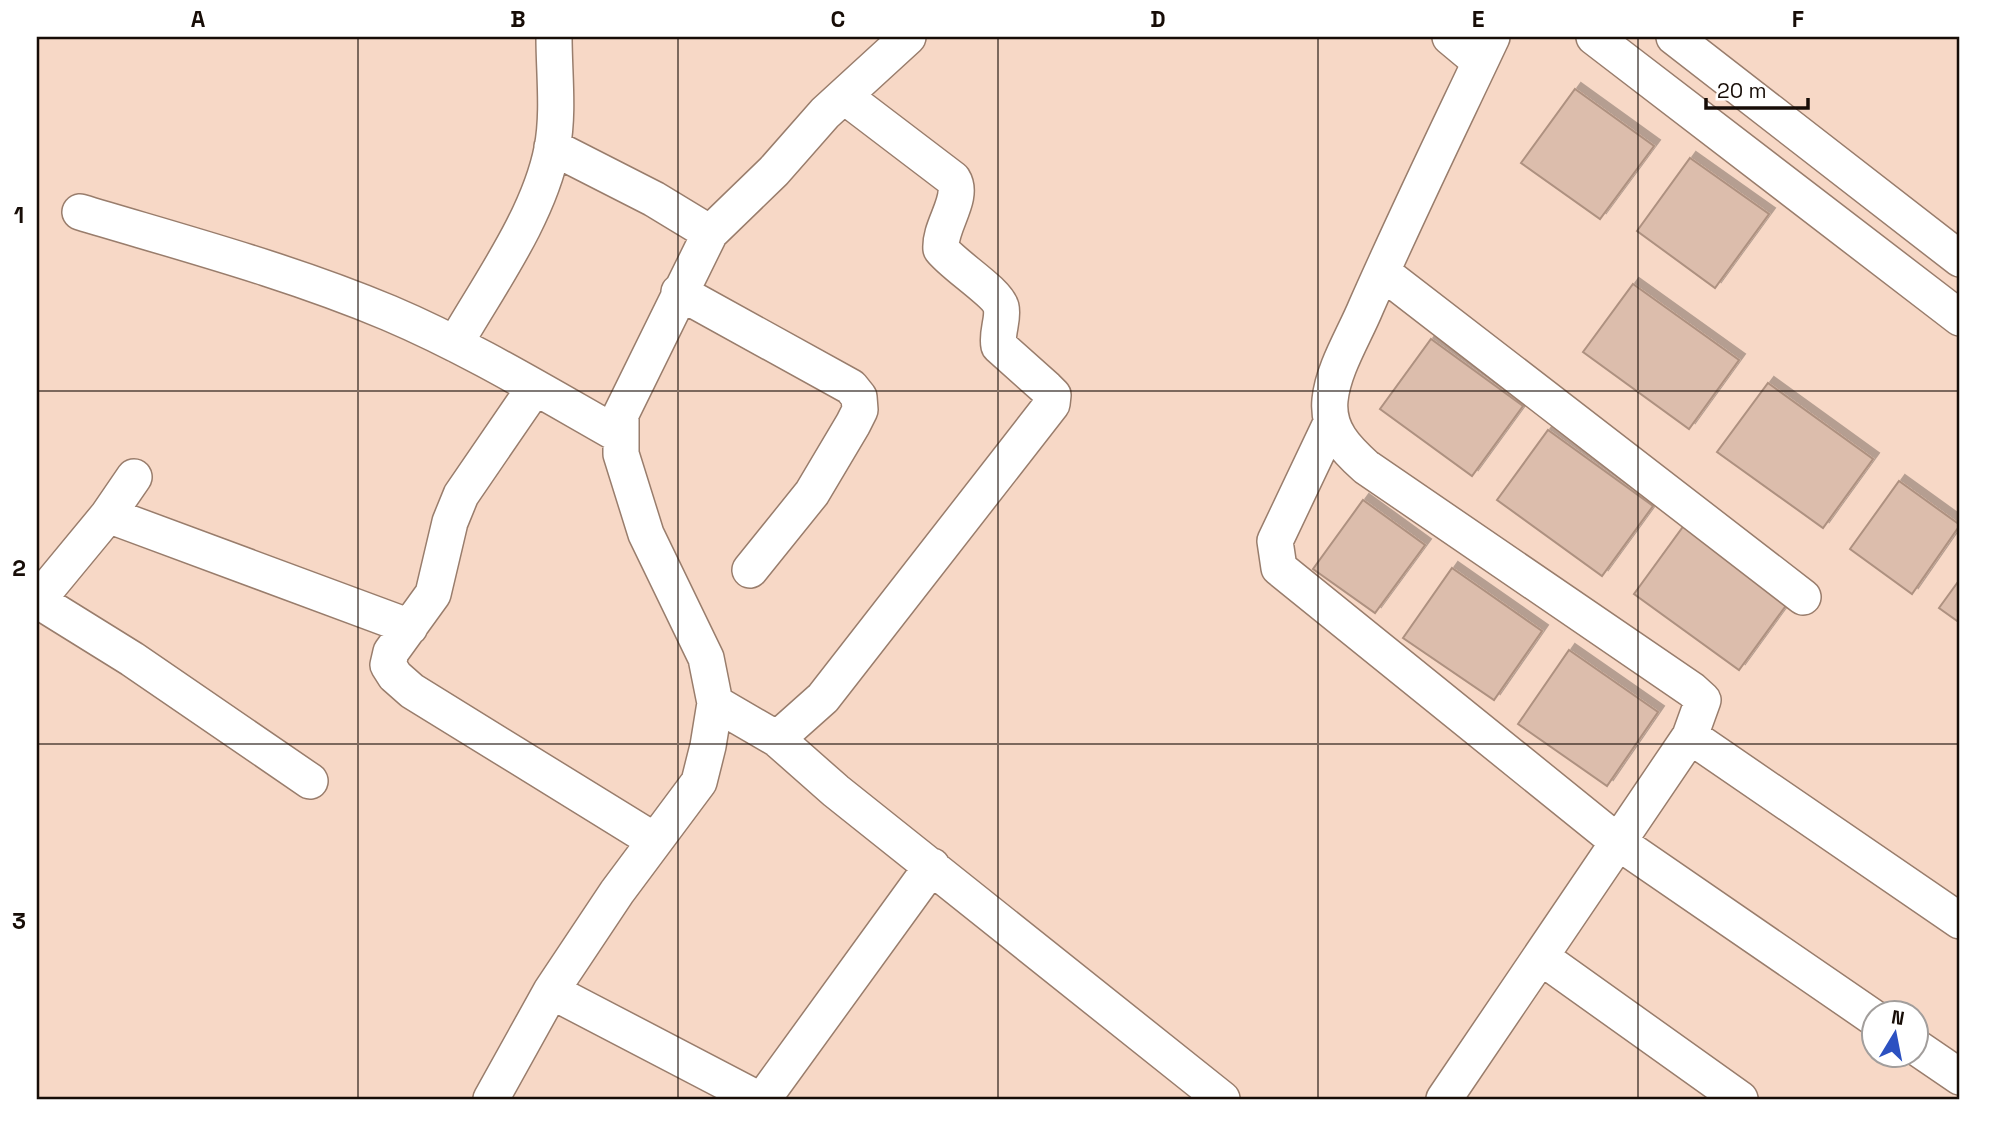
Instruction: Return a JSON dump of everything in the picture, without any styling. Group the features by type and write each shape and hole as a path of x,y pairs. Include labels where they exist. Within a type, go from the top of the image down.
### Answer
{"street":[{"path":"455,344 533,206 552,146 554,37"},
{"path":"491,1099 551,991 699,782 715,703 706,658 646,534 621,454 621,414 710,233 774,171 844,96 908,37"},
{"path":"1444,1099 1690,736 1703,700 1366,467 1342,445 1331,423 1329,402 1334,381 1382,271 1486,49 1450,37"},
{"path":"1594,37 1960,318"},
{"path":"1674,37 1960,258"},
{"path":"776,739 823,698 1052,404 1052,395 1046,388 999,346 1001,307 995,298 949,260 941,249 943,225 957,195 958,186 953,179 844,96"},
{"path":"552,146 654,199 710,233"},
{"path":"80,212 274,271 388,313 455,344 619,435"},
{"path":"1382,271 1803,597"},
{"path":"680,292 851,387 859,397 860,410 812,493 750,570"},
{"path":"535,387 461,495 450,522 433,594 391,652 388,665 395,676 412,691 655,841"},
{"path":"1331,423 1275,541 1279,568 1618,842 1860,1008"},
{"path":"134,477 108,515 37,601 132,659 310,781"},
{"path":"108,515 410,627"},
{"path":"715,703 776,739 836,791 1222,1099"},
{"path":"1690,736 1960,921"},
{"path":"763,1099 932,866"},
{"path":"1541,957 1740,1099"},
{"path":"551,991 758,1099"},
{"path":"1930,1057 1960,1077"}],"building":[{"path":"1575,89 1654,146 1600,219 1521,163"},
{"path":"1690,158 1769,214 1715,288 1637,231"},
{"path":"1633,284 1739,360 1689,429 1583,352"},
{"path":"1431,339 1523,406 1472,476 1380,409"},
{"path":"1768,383 1873,459 1823,528 1717,452"},
{"path":"1548,430 1653,506 1602,576 1497,500"},
{"path":"1899,481 1960,525 1912,594 1850,549"},
{"path":"1363,500 1425,545 1375,613 1313,569"},
{"path":"1685,524 1790,600 1739,670 1634,594"},
{"path":"1452,568 1542,631 1494,700 1403,638"},
{"path":"1960,579 1960,623 1939,608"},
{"path":"1569,650 1658,712 1607,786 1518,724"}]}
